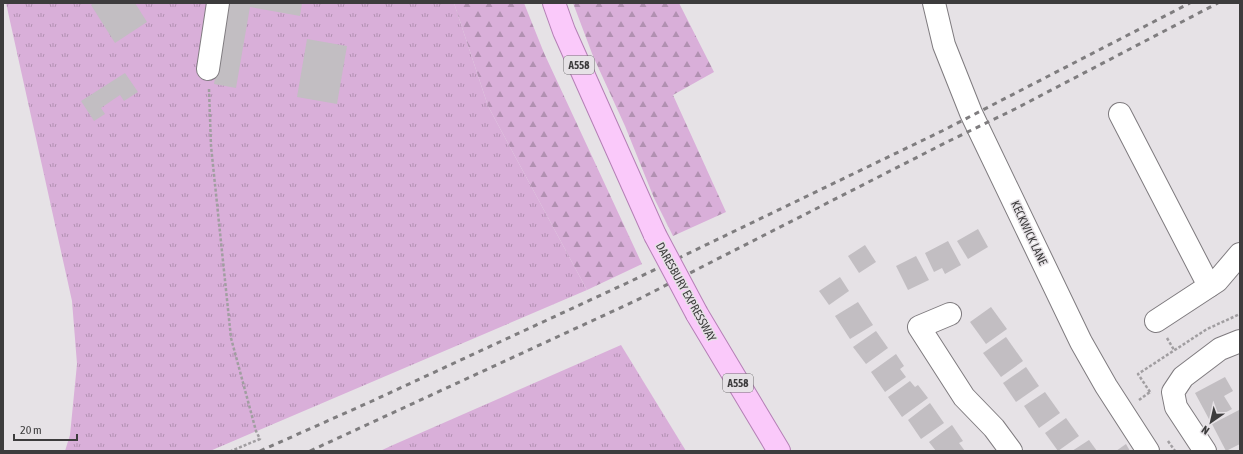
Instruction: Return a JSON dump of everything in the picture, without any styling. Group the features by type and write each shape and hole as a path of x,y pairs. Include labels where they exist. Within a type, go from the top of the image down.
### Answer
{"main road":[{"name":"DARESBURY EXPRESSWAY","path":"554,3 606,126 655,235 697,314 779,451"},
{"name":"DARESBURY EXPRESSWAY","path":"565,3 606,126"}],"street":[{"path":"208,68 218,3"},
{"name":"KECKWICK LANE","path":"934,3 944,46 971,113 1081,342 1106,386 1148,451"},
{"path":"1120,114 1209,286"},
{"path":"1156,321 1217,281 1240,254"},
{"path":"950,314 919,327 964,397 994,428 1011,451"},
{"path":"1205,451 1176,407 1173,392 1183,377 1220,350 1240,341"}],"path":[{"path":"208,68 211,146 231,338 256,431 260,439 231,451"},
{"path":"1150,392 1138,374 1207,329 1240,314"}],"green space":[{"path":"6,3 454,3 488,106 587,290 210,451 65,451 70,435 77,364 72,301"},
{"path":"454,3 524,3 544,53 642,264 587,290 488,106"},
{"path":"573,3 679,3 714,72 673,95 726,212 673,236 654,198 625,126 593,56"},
{"path":"621,345 686,451 380,451 393,445"}],"building":[{"path":"94,3 135,3 147,22 115,43 91,5"},
{"path":"228,3 302,3 300,16 250,7 236,88 214,84"},
{"path":"307,39 347,46 337,104 297,97"},
{"path":"125,73 138,92 124,101 120,95 101,108 105,114 94,121 81,101"},
{"path":"978,229 988,247 968,259 957,241"},
{"path":"948,241 961,265 945,274 942,268 934,272 925,253"},
{"path":"865,245 876,262 859,273 848,256"},
{"path":"916,256 929,280 908,290 896,266"},
{"path":"840,277 849,291 829,305 819,291"},
{"path":"858,302 873,325 850,339 835,316"},
{"path":"991,307 1007,329 986,344 970,322"},
{"path":"876,331 888,348 866,364 853,347"},
{"path":"1006,337 1023,361 1001,377 983,353"},
{"path":"896,354 904,366 900,369 906,377 885,392 871,372"},
{"path":"1026,367 1039,386 1016,402 1003,383"},
{"path":"1225,377 1233,391 1224,396 1232,409 1210,421 1195,393"},
{"path":"910,381 915,387 918,385 928,398 902,417 888,397"},
{"path":"1045,392 1060,413 1039,428 1024,406"},
{"path":"930,403 944,423 921,439 908,420"},
{"path":"1239,410 1240,444 1226,451 1212,424"},
{"path":"1066,418 1079,436 1058,451 1045,433"},
{"path":"952,425 963,441 959,443 965,451 936,451 929,442"},
{"path":"1089,440 1097,451 1072,451"},
{"path":"1126,444 1130,451 1116,451"}],"railway":[{"path":"260,451 370,402 627,283 942,131 1190,3"},
{"path":"310,451 635,301 949,141 1015,109 1218,3"}]}
